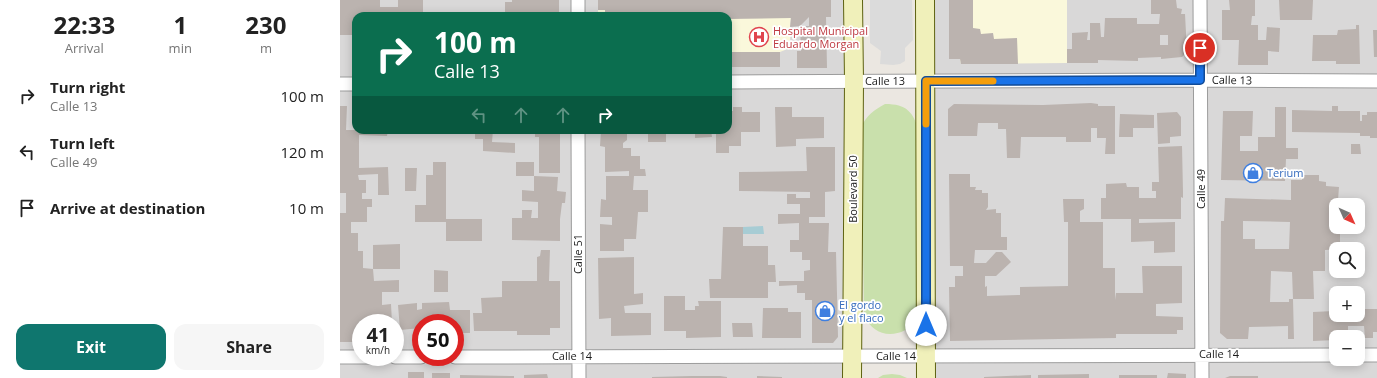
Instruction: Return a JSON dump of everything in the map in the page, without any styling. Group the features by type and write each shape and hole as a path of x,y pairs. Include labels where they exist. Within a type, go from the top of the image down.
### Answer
{"main road":[{"name":"Boulevard 50","path":"852,378 854,81 853,0"},
{"path":"925,0 926,378"}],"street":[{"path":"578,0 578,12"},
{"name":"Calle 49","path":"1200,0 1202,378"},
{"name":"Calle 13","path":"732,82 1200,80 1377,81"},
{"path":"340,84 352,84"},
{"name":"Calle 51","path":"578,134 579,378"},
{"name":"Calle 14","path":"464,357 1202,354 1329,355"},
{"path":"1365,355 1377,355"},
{"path":"340,357 352,357"}],"shaded area":[{"path":"340,0 853,0 852,378 340,378"},
{"name":"Hospital Municipal Eduardo Morgan","path":"598,0 791,0 790,48 780,52 780,67 732,67 732,12 598,12"},
{"path":"870,0 912,0 913,40 905,48 905,61 900,64 880,64 881,51 870,43"},
{"path":"925,0 1377,0 1377,378 926,378"},
{"path":"949,0 1067,0 1067,63 961,64 960,59 949,59"}],"green space":[{"path":"885,104 893,104 908,110 919,131 918,320 904,331 888,334 874,329 868,323 864,314 861,127 871,113"},
{"path":"892,374 907,378 878,378 883,375"}],"water":[{"path":"763,226 764,234 743,234 743,227"}],"building":[{"path":"340,0 380,0 380,7 398,7 398,0 423,0 423,12 352,12 352,35 340,35"},
{"path":"512,0 559,0 559,12 505,12 505,2 512,2"},
{"path":"598,0 831,0 831,17 826,17 827,68 797,68 797,51 801,51 800,26 790,27 791,18 732,19 732,12 605,12 605,10 598,10","holes":["809,17 809,26 800,26"]},
{"path":"949,0 973,0 973,28 980,29 981,34 993,33 994,39 1017,38 1018,64 961,64 960,59 949,59"},
{"path":"1151,0 1176,0 1177,8 1182,9 1181,14 1185,14 1187,52 1182,57 1161,59 1161,57 1138,58 1138,61 1098,60 1098,63 1067,63 1067,49 1072,49 1072,33 1088,32 1087,40 1090,40 1090,23 1100,23 1101,37 1104,37 1105,18 1137,18 1137,24 1159,24 1160,14 1151,14","holes":["1160,35 1168,35 1168,45 1160,45"]},
{"path":"1229,0 1255,0 1255,16 1252,16 1251,25 1258,25 1258,40 1266,40 1267,27 1280,28 1279,52 1268,51 1268,65 1238,65 1239,40 1222,40 1222,10 1230,10"},
{"path":"1279,0 1313,0 1312,20 1280,20"},
{"path":"1356,25 1359,25 1360,64 1336,64 1336,61 1312,61 1313,35 1337,35 1338,30 1356,29"},
{"path":"1373,30 1377,30 1377,57 1374,57"},
{"path":"732,52 780,52 780,67 732,67"},
{"path":"954,104 1043,105 1098,104 1098,106 1115,106 1115,154 1105,154 1106,138 1097,138 1097,128 1091,128 1091,142 1066,142 1066,137 1021,137 1020,158 1007,158 1006,129 998,129 998,123 978,123 977,136 948,136 948,109"},
{"path":"340,106 347,106 346,130 352,130 352,134 387,134 387,136 359,135 359,168 388,167 389,195 378,195 378,174 358,175 359,180 366,180 366,193 362,193 362,199 372,199 372,207 367,207 367,222 351,222 351,233 358,233 358,251 363,251 363,268 373,269 374,281 399,280 399,292 382,292 382,305 391,304 392,314 352,314 352,342 340,342 340,213 346,213 346,193 340,193"},
{"path":"1332,106 1338,106 1338,111 1360,111 1360,121 1362,121 1362,115 1367,115 1367,112 1377,112 1377,138 1360,136 1360,133 1292,132 1292,110 1332,111"},
{"path":"733,107 742,107 742,112 760,112 760,132 741,132 741,146 729,146 729,153 716,153 716,134 732,134"},
{"path":"775,107 792,107 792,117 824,117 824,138 796,139 796,146 776,147"},
{"path":"1275,107 1286,107 1286,148 1298,148 1298,159 1286,159 1285,181 1221,180 1223,111 1253,111 1252,136 1240,136 1240,151 1258,151 1258,137 1275,137"},
{"path":"1177,112 1181,117 1181,136 1170,137 1170,143 1158,144 1157,113"},
{"path":"1120,114 1154,115 1154,128 1133,128 1133,137 1119,137"},
{"path":"475,134 493,134 492,142 515,143 515,153 483,151 483,139 475,139"},
{"path":"535,134 560,134 560,173 539,173 539,137 535,137"},
{"path":"601,134 627,134 627,140 623,143 623,148 631,148 631,156 640,156 640,169 645,169 646,176 634,176 633,190 648,190 648,212 638,212 636,239 624,239 624,251 600,251 600,224 612,225 612,217 600,217 601,199 606,200 606,176 629,176 629,171 605,172 605,147 600,146"},
{"path":"648,134 666,134 666,142 648,142"},
{"path":"695,134 712,134 712,137 695,138"},
{"path":"1351,144 1360,144 1361,154 1351,154"},
{"path":"1182,146 1183,198 1181,197 1181,219 1139,219 1139,223 1175,222 1175,252 1154,253 1154,241 1131,242 1131,219 1101,219 1101,198 1106,198 1106,184 1126,183 1127,187 1139,187 1139,198 1156,198 1156,191 1152,191 1152,182 1159,182 1158,147"},
{"path":"806,147 835,147 835,191 825,192 825,217 809,217 809,223 829,223 828,252 836,252 838,337 833,343 812,343 812,300 805,300 805,293 797,293 797,285 779,286 779,281 804,281 804,271 810,270 810,260 802,260 802,252 790,252 790,240 799,240 799,223 778,224 778,214 800,214 800,204 787,204 787,194 796,194 796,198 810,198 810,192 739,191 739,172 807,171"},
{"path":"433,162 446,162 446,219 482,219 482,241 446,241 446,222 415,222 415,205 426,205 426,175 433,175"},
{"path":"516,162 534,162 534,176 516,176"},
{"path":"405,168 417,168 416,191 405,191"},
{"path":"949,174 970,174 970,187 976,187 975,190 982,190 982,193 988,193 988,207 986,210 996,209 996,213 1001,213 1001,237 1007,237 1007,250 975,250 974,263 986,263 996,252 1002,252 1011,262 996,276 985,276 987,296 1020,295 1020,287 1068,286 1068,222 1064,222 1063,199 1084,199 1084,209 1080,211 1080,222 1103,222 1103,268 1115,268 1115,300 1116,293 1143,293 1142,266 1182,266 1182,303 1156,304 1156,316 1183,317 1183,330 1177,330 1177,334 1116,334 1116,338 950,341 949,287 955,287 955,276 963,276 963,266 950,266"},
{"path":"1302,175 1319,175 1319,181 1326,182 1326,186 1339,187 1338,198 1329,198 1329,234 1340,234 1340,242 1329,242 1329,250 1325,250 1325,271 1313,271 1314,299 1293,299 1294,339 1288,339 1288,326 1249,327 1248,339 1227,339 1220,333 1221,221 1224,221 1225,198 1291,200 1291,180 1302,180","holes":["1243,221 1290,222 1289,249 1255,249 1255,239 1243,239","1271,271 1292,272 1293,299 1289,299 1289,302 1270,302"]},
{"path":"534,176 558,177 557,191 566,192 565,203 562,203 560,219 560,241 512,240 512,218 522,218 522,210 532,210 531,218 538,218 538,202 522,201 522,190 534,191"},
{"path":"723,227 743,227 743,246 768,246 768,265 775,265 776,282 768,282 768,298 710,298 709,279 721,279"},
{"path":"400,244 400,269 373,269 373,245"},
{"path":"541,250 550,250 549,281 560,281 560,328 550,328 550,335 517,335 517,331 474,331 473,313 482,313 481,298 502,297 502,281 537,281 537,257 540,256"},
{"path":"634,257 634,294 643,293 643,304 624,306 625,313 651,313 651,335 611,336 611,318 599,319 598,258"},
{"path":"434,270 448,271 448,292 434,292"},
{"path":"664,296 685,296 685,310 695,310 695,306 699,306 698,301 721,301 721,337 686,338 686,331 664,331"},
{"path":"449,302 450,310 470,310 470,333 464,333 464,314 412,314 412,329 404,330 404,314 399,314 398,305 417,303 417,310 422,309 422,303"},
{"path":"763,308 788,308 788,312 801,312 801,338 762,338"},
{"path":"1365,309 1377,309 1377,332 1373,332 1373,338 1365,338 1364,326 1348,326 1348,330 1329,330 1329,340 1313,341 1313,312 1329,311 1329,322 1365,322"},
{"path":"732,323 752,323 753,337 733,337"},
{"path":"408,372 424,372 424,378 408,378"},
{"path":"432,373 450,373 450,378 432,378"},
{"path":"1168,373 1186,374 1186,378 1167,378"},
{"path":"547,374 548,378 524,378 524,375"},
{"path":"1089,374 1089,378 1038,378 1038,375"},
{"path":"460,375 514,376 514,378 460,378"},
{"path":"1031,375 1031,378 984,378 984,377"},
{"path":"1119,375 1157,375 1157,378 1119,378"},
{"path":"720,376 727,378 652,378 652,377"},
{"path":"757,376 782,377 782,378 757,378"},
{"path":"1230,376 1258,376 1258,378 1225,378"}],"slow traffic":[{"path":"926,124 926,81 993,81"}],"place":[{"name":"Hospital Municipal Eduardo Morgan","path":"759,37"},
{"name":"Terium","path":"1253,173"},
{"name":"El gordo y el flaco","path":"825,311"}],"route":[{"path":"926,325 926,81 1200,80 1200,48"}]}
